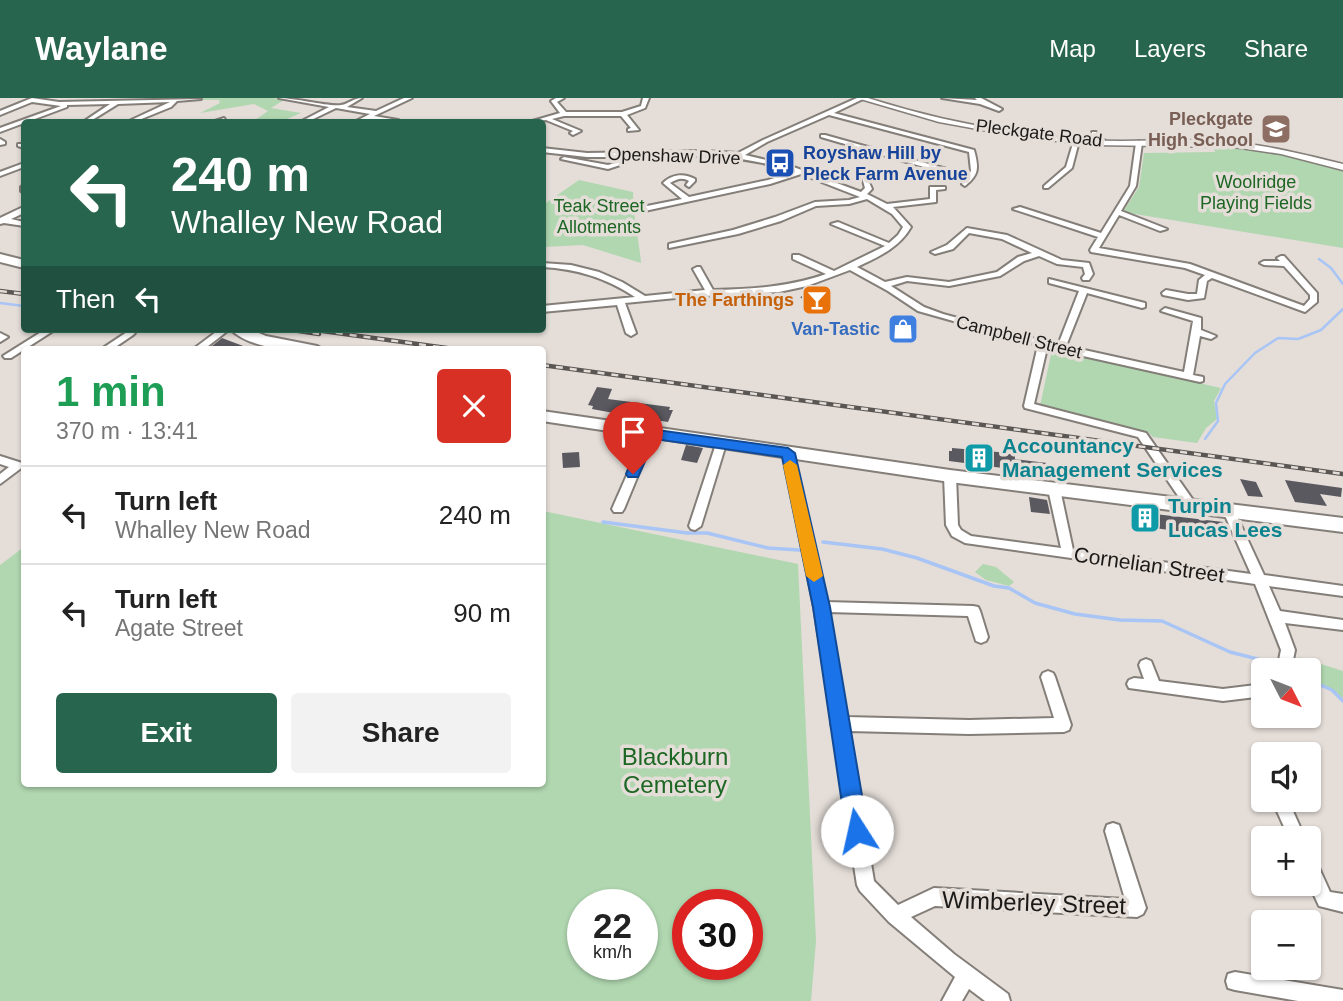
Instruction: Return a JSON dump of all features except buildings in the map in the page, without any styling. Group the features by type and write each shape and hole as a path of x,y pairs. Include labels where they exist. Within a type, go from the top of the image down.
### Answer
{"highway":[{"path":"0,258 21,263"},
{"path":"245,333 262,341 293,346"},
{"path":"546,417 950,476 1343,525"}],"main road":[{"name":"Pleckgate Road","path":"861,98 958,123 1076,141 1139,143 1160,139 1244,146 1343,167"}],"street":[{"path":"282,98 376,113"},
{"path":"310,119 359,98"},
{"path":"364,119 409,98"},
{"path":"561,98 554,101 564,114"},
{"path":"542,119 564,114 624,114 643,107 646,98"},
{"path":"738,156 861,98"},
{"path":"945,98 980,100 999,109"},
{"path":"0,113 34,99 67,104 198,99"},
{"path":"137,119 169,106 175,100"},
{"path":"91,119 117,102"},
{"path":"5,103 18,106"},
{"path":"28,119 67,104"},
{"path":"823,136 968,181 974,171 972,151 828,113"},
{"path":"624,114 636,130 630,130"},
{"path":"368,117 380,119"},
{"path":"545,118 578,131 573,133"},
{"path":"2,129 21,122"},
{"path":"2,129 21,132"},
{"path":"789,130 804,134"},
{"path":"1094,133 1103,142"},
{"path":"1046,187 1069,168 1076,141"},
{"path":"1139,143 1133,186 1094,250 1169,262 1305,309 1314,300 1314,295 1284,261 1264,263"},
{"name":"Openshaw Drive","path":"546,151 738,156 802,173 865,196 886,206 902,218 907,227 905,234 891,246"},
{"path":"560,153 557,157 559,159 608,167 618,164 619,154"},
{"path":"0,174 21,166"},
{"path":"640,210 762,184 814,167"},
{"path":"687,199 666,183 675,178 686,177 694,183 690,185"},
{"path":"672,246 735,232 815,204 849,202 865,196 869,189 864,178 874,178"},
{"path":"886,206 934,201 932,188 943,188"},
{"path":"1017,209 1102,236"},
{"path":"1,220 21,212"},
{"path":"1117,212 1163,229"},
{"path":"1,220 21,223"},
{"path":"957,224 967,230 1004,237 1060,262 1086,265 1089,274 1086,278"},
{"path":"835,225 891,246"},
{"path":"837,235 848,230"},
{"path":"935,252 950,247 967,230"},
{"path":"546,309 795,286 849,267 891,246"},
{"path":"1167,251 1169,262"},
{"path":"883,285 906,279 949,284 1000,274 1021,259 1039,253"},
{"path":"796,257 831,273"},
{"path":"546,265 584,268 613,280 644,299"},
{"name":"Campbell Street","path":"849,267 921,309 940,316 1043,344 1200,379"},
{"path":"696,269 711,293"},
{"path":"1166,293 1188,297 1201,296 1203,280 1211,275"},
{"path":"1052,281 1142,304"},
{"path":"1061,348 1084,289"},
{"path":"620,302 632,333"},
{"path":"1165,311 1198,320 1188,376"},
{"path":"1196,332 1211,336"},
{"path":"4,355 45,333"},
{"path":"111,346 130,333"},
{"path":"203,346 220,333"},
{"path":"1043,344 1029,406 1142,435 1191,506"},
{"path":"4,355 21,359"},
{"path":"618,509 650,434"},
{"path":"695,526 721,444"},
{"path":"788,453 821,607 866,885 895,916 966,976 1001,1001"},
{"path":"0,460 18,466 0,480"},
{"name":"Cornelian Street","path":"950,476 952,525 956,533 969,540 1343,592"},
{"path":"1054,489 1068,553"},
{"path":"1229,511 1276,616 1288,650 1286,658"},
{"path":"821,607 973,611 981,637"},
{"path":"1276,616 1343,625"},
{"path":"1146,665 1154,687"},
{"path":"838,724 969,727 1064,725 1048,677"},
{"path":"1134,684 1223,695 1251,692"},
{"name":"Wimberley Street","path":"895,916 934,897 1137,908 1113,831"},
{"path":"1321,891 1325,900 1343,903"},
{"path":"951,1001 966,976"},
{"path":"1235,981 1343,999"}],"green space":[{"path":"273,98 284,100 271,108 301,113 287,119 256,119 268,111 254,104 200,113 220,103 219,100 203,100"},
{"name":"Woolridge Playing Fields","path":"1213,145 1269,152 1343,171 1343,248 1123,212 1139,187 1144,153 1215,152"},
{"name":"Teak Street Allotments","path":"579,180 633,192 641,263 583,245 546,247 546,203"},
{"path":"1052,350 1221,388 1214,401 1217,419 1206,428 1197,443 1153,437 1148,432 1040,406"},
{"name":"Blackburn Cemetery","path":"546,512 798,564 816,941 811,1001 0,1001 0,565 21,549 21,787 546,787"},
{"path":"983,564 996,567 1014,582 1009,586 986,580 975,572"},
{"path":"1321,664 1343,671 1343,698 1321,684"}],"waterway":[{"path":"1319,259 1331,268 1343,284"},
{"path":"0,303 21,306"},
{"path":"1205,439 1218,421 1216,403 1225,384 1255,353 1278,338 1298,339 1321,330 1343,309"},
{"path":"603,522 687,533 707,533 768,548 799,550"},
{"path":"823,542 882,549 917,558 994,586 1009,588 1035,603 1075,614 1120,620 1162,621 1230,652 1253,658"},
{"path":"1321,685 1332,690 1343,701"}],"railway":[{"path":"0,291 21,294"},
{"path":"312,333 319,334"},
{"path":"337,333 432,346"},
{"path":"546,366 1343,474"}],"slow traffic":[{"path":"790,465 814,576"}],"place":[{"name":"Pleckgate High School","path":"1276,129"},
{"name":"Royshaw Hill by Pleck Farm Avenue","path":"780,163"},
{"name":"The Farthings","path":"817,300"},
{"name":"Van-Tastic","path":"903,329"},
{"name":"Accountancy Management Services","path":"979,458"},
{"name":"Turpin Lucas Lees","path":"1145,518"}],"route":[{"path":"633,474 650,434 788,453 821,607 857,831"}]}
